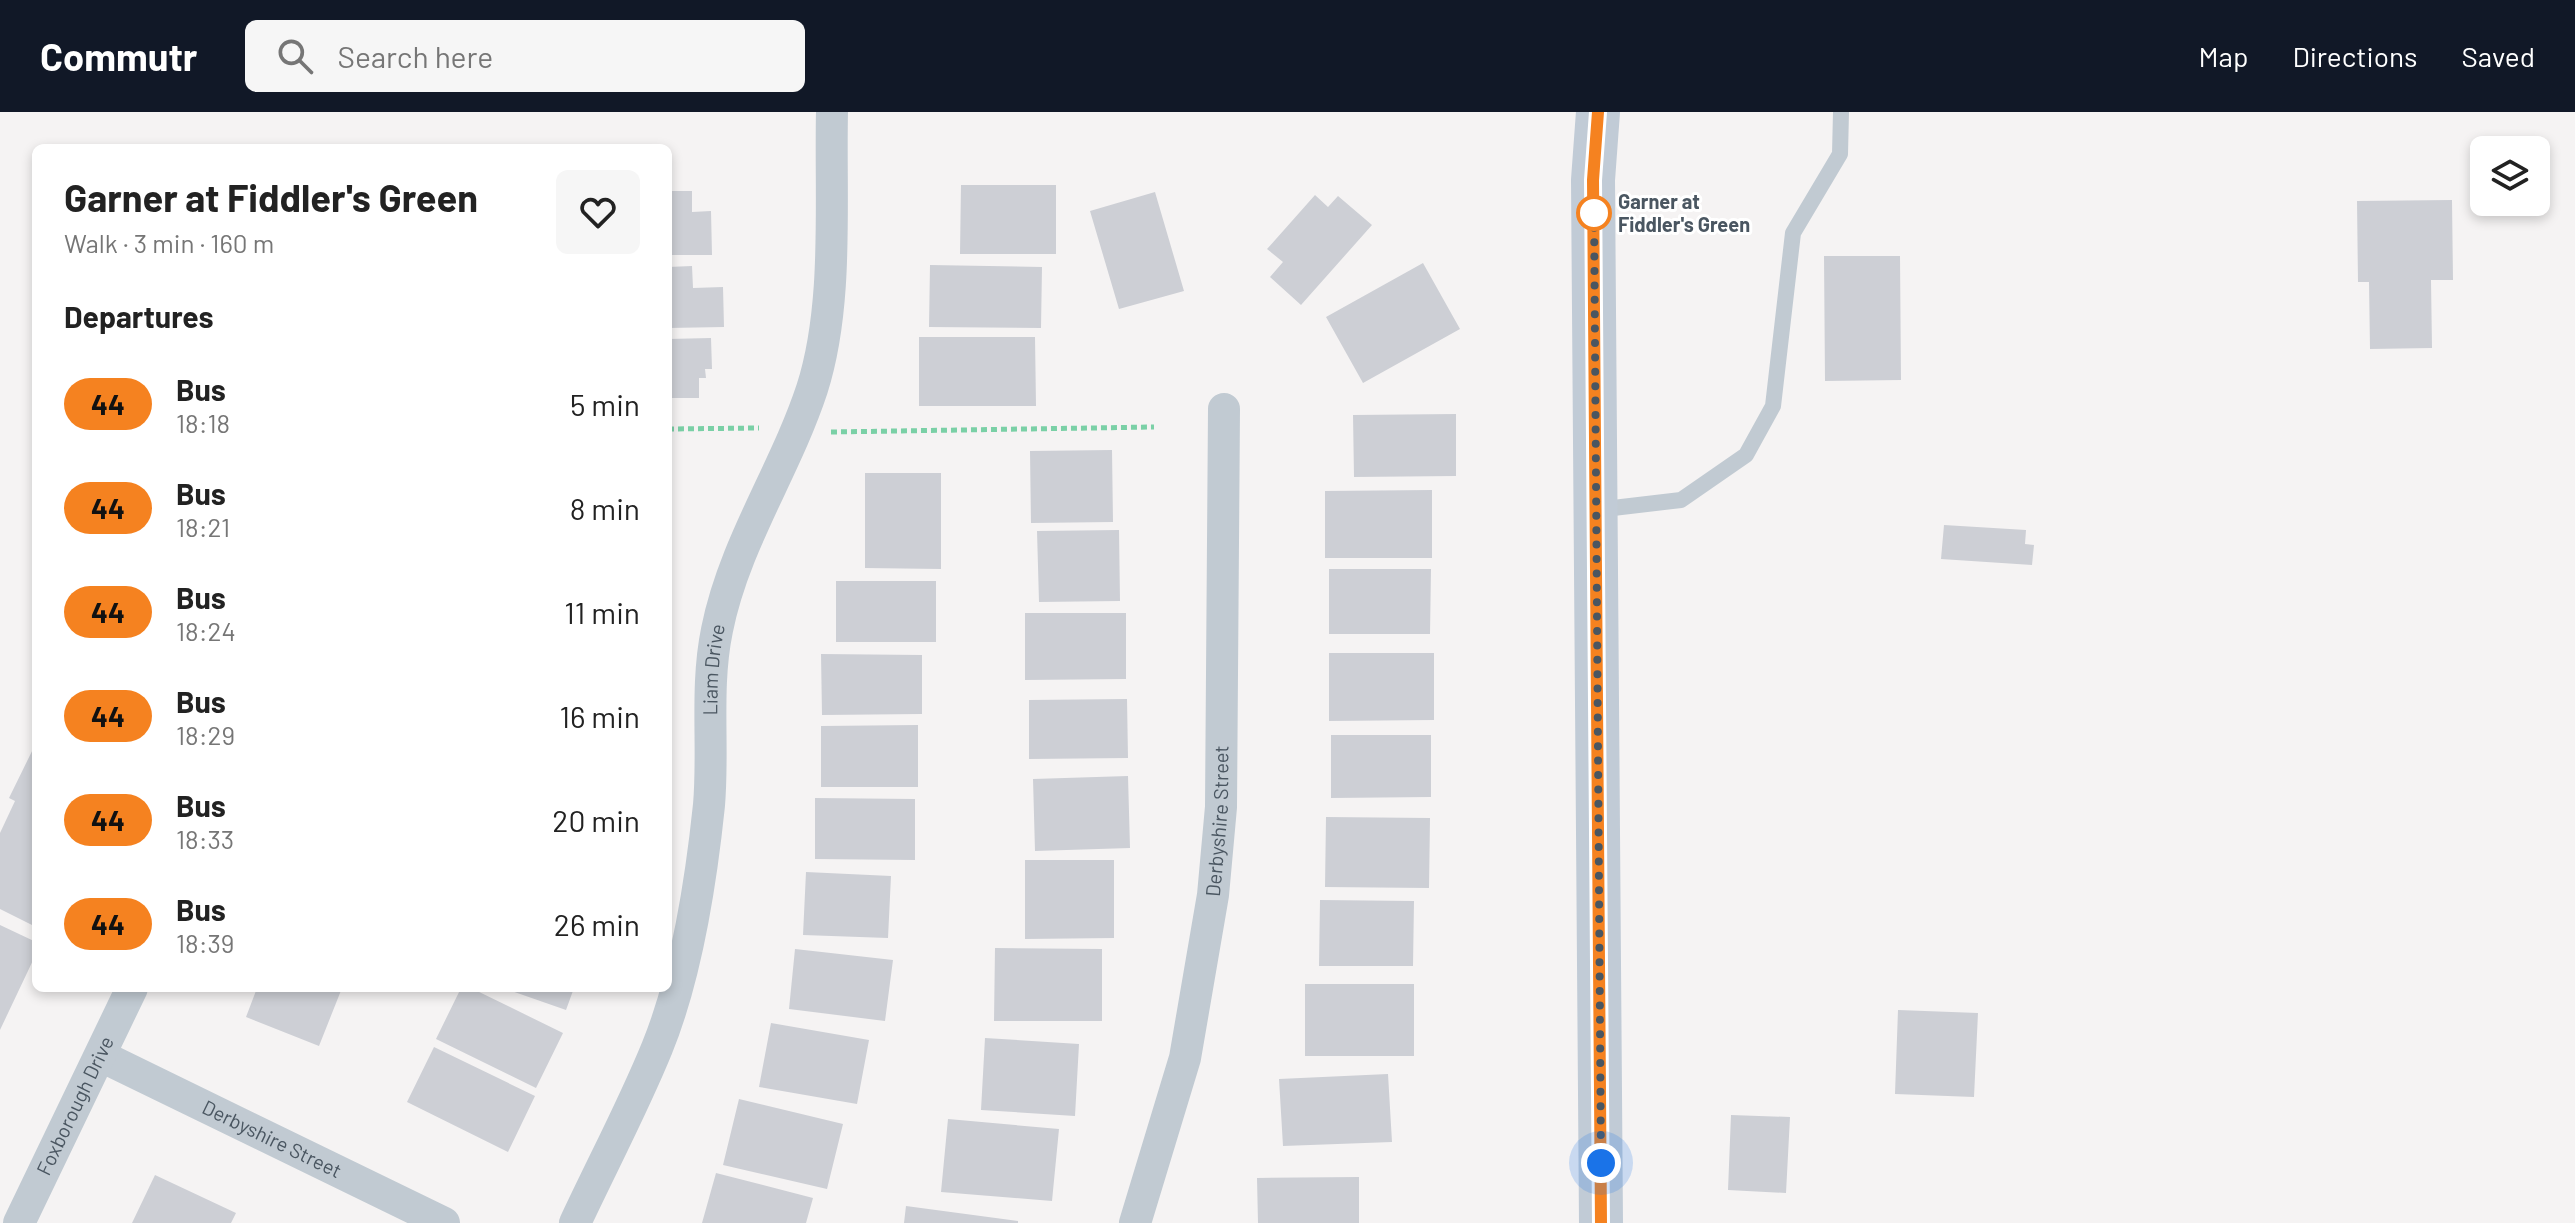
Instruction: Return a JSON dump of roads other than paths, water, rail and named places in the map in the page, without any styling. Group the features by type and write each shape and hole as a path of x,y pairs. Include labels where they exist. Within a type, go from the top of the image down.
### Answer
{"main road":[{"path":"1598,112 1593,180 1601,1223"}],"street":[{"name":"Liam Drive","path":"575,1223 658,1046 690,926 709,804 711,676 717,632 730,579 796,430 823,350 832,112"},
{"name":"Derbyshire Street","path":"1135,1223 1163,1139 1185,1058 1213,895 1222,775 1224,409"},
{"name":"Foxborough Drive","path":"19,1223 130,992"},
{"name":"Derbyshire Street","path":"101,1056 444,1223"}],"lane":[{"path":"1595,510 1681,500 1746,455 1773,406 1793,233 1840,154 1841,112"}],"place":[{"name":"Garner at Fiddler's Green","path":"1594,213"}]}
